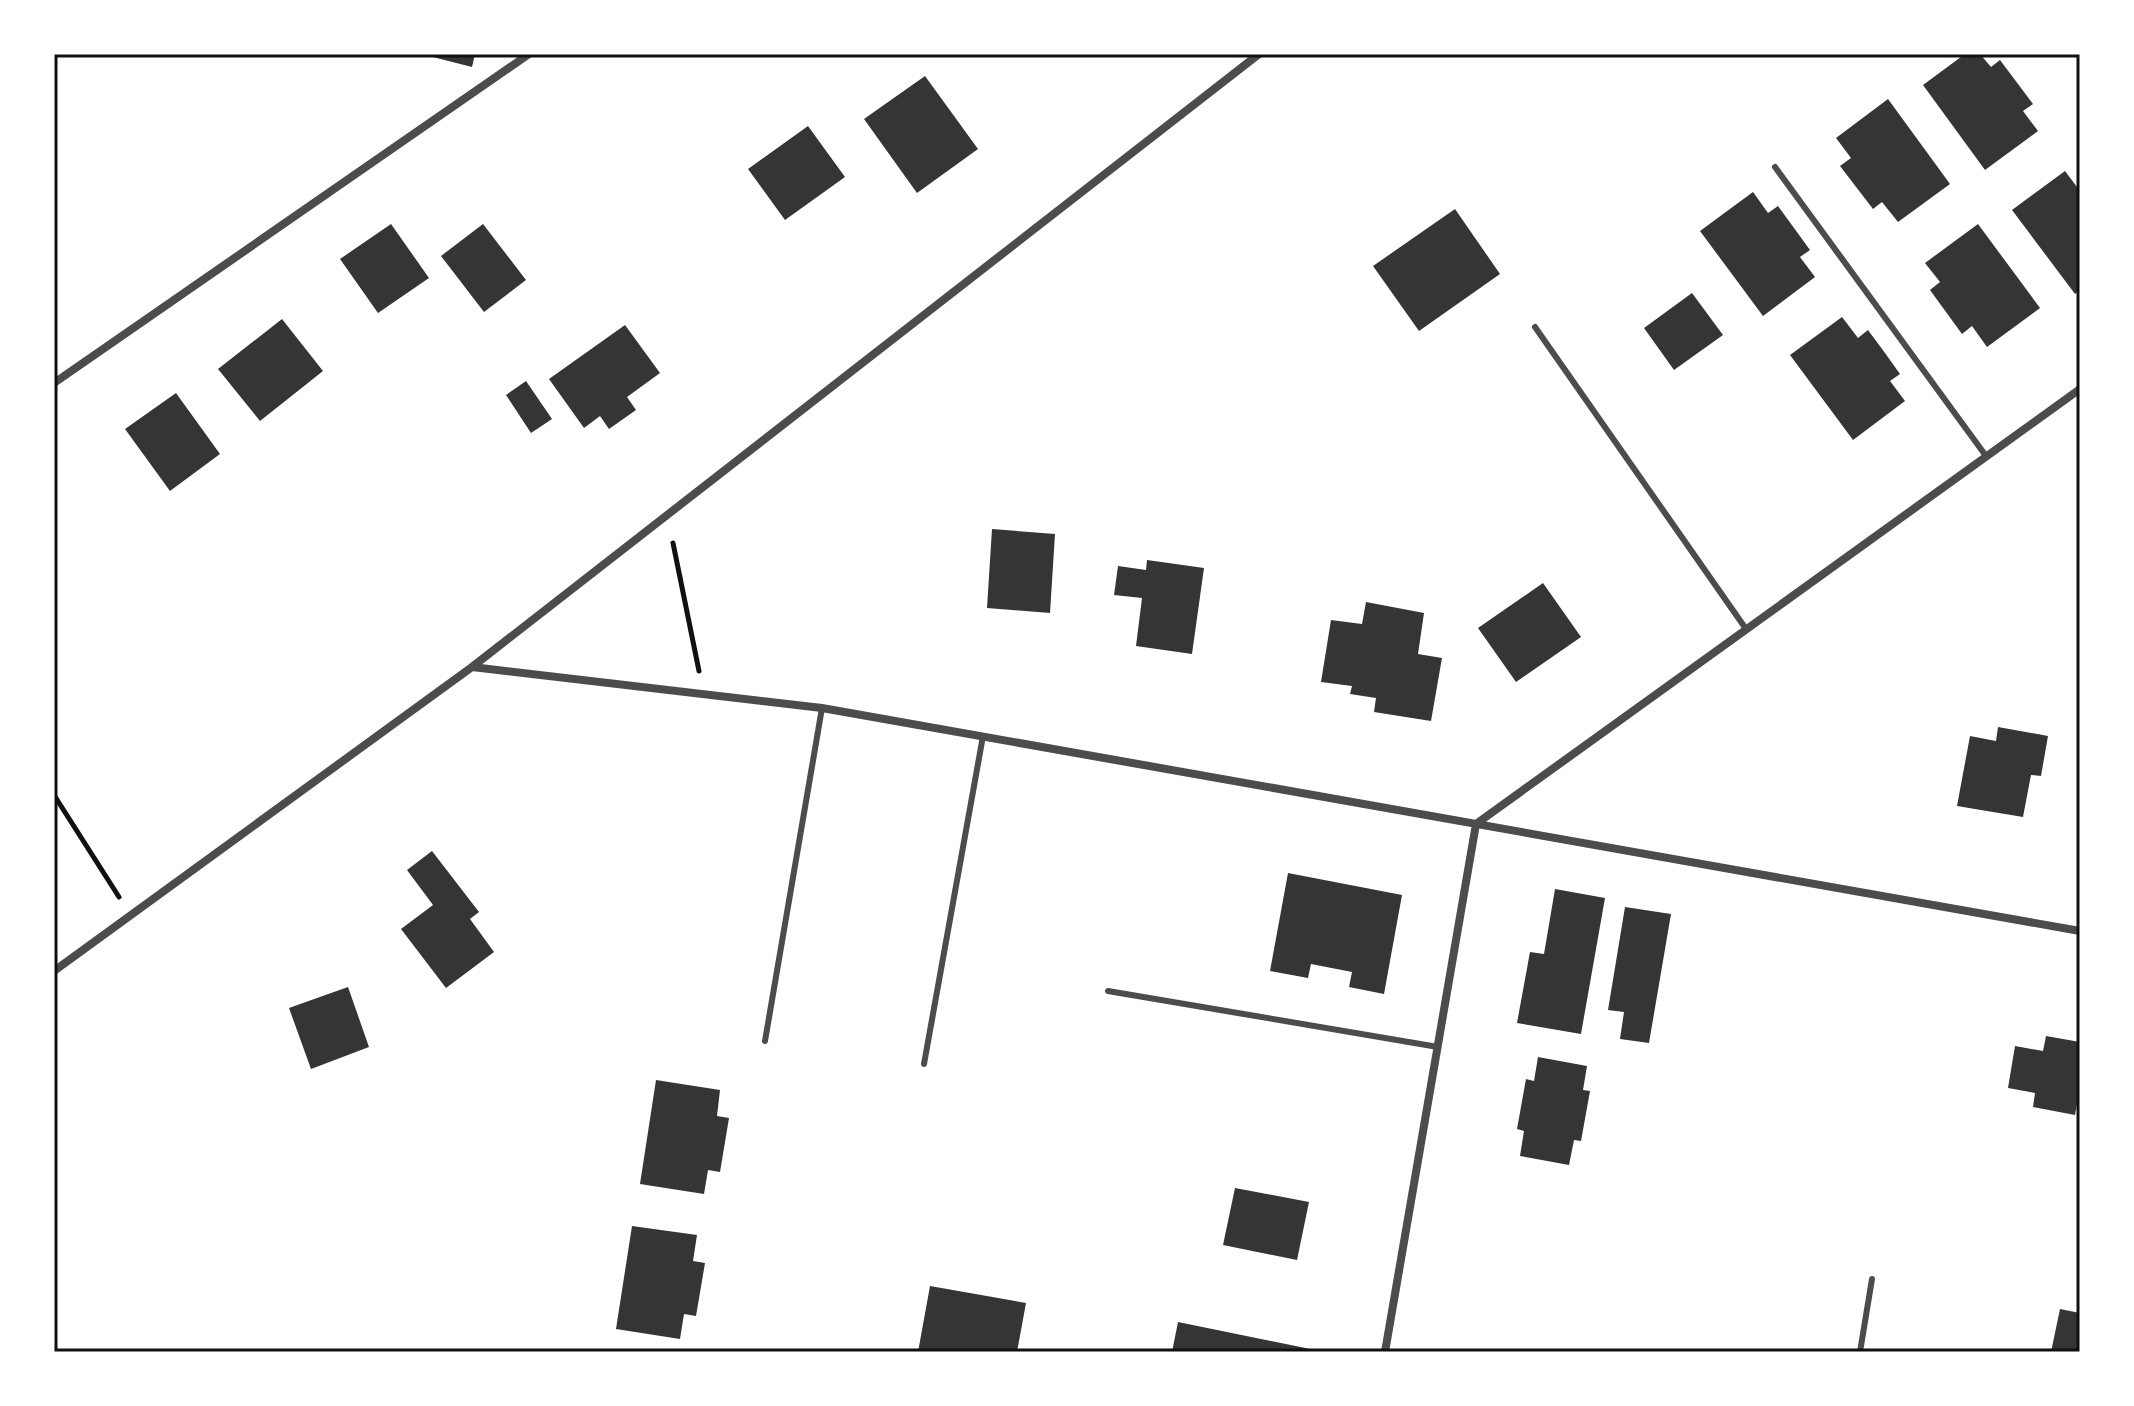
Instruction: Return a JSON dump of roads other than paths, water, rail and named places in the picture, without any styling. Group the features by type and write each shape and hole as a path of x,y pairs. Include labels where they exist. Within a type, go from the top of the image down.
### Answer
{"street":[{"path":"54,383 529,54"},
{"path":"54,971 472,667 1259,54"},
{"path":"1385,1352 1476,824 2080,389"},
{"path":"472,667 822,708 2080,931"}],"lane":[{"path":"1775,167 1986,456"},
{"path":"1535,327 1746,629"},
{"path":"765,1041 822,708"},
{"path":"924,1064 983,736"},
{"path":"1108,991 1438,1047"},
{"path":"1860,1352 1872,1279"}]}
